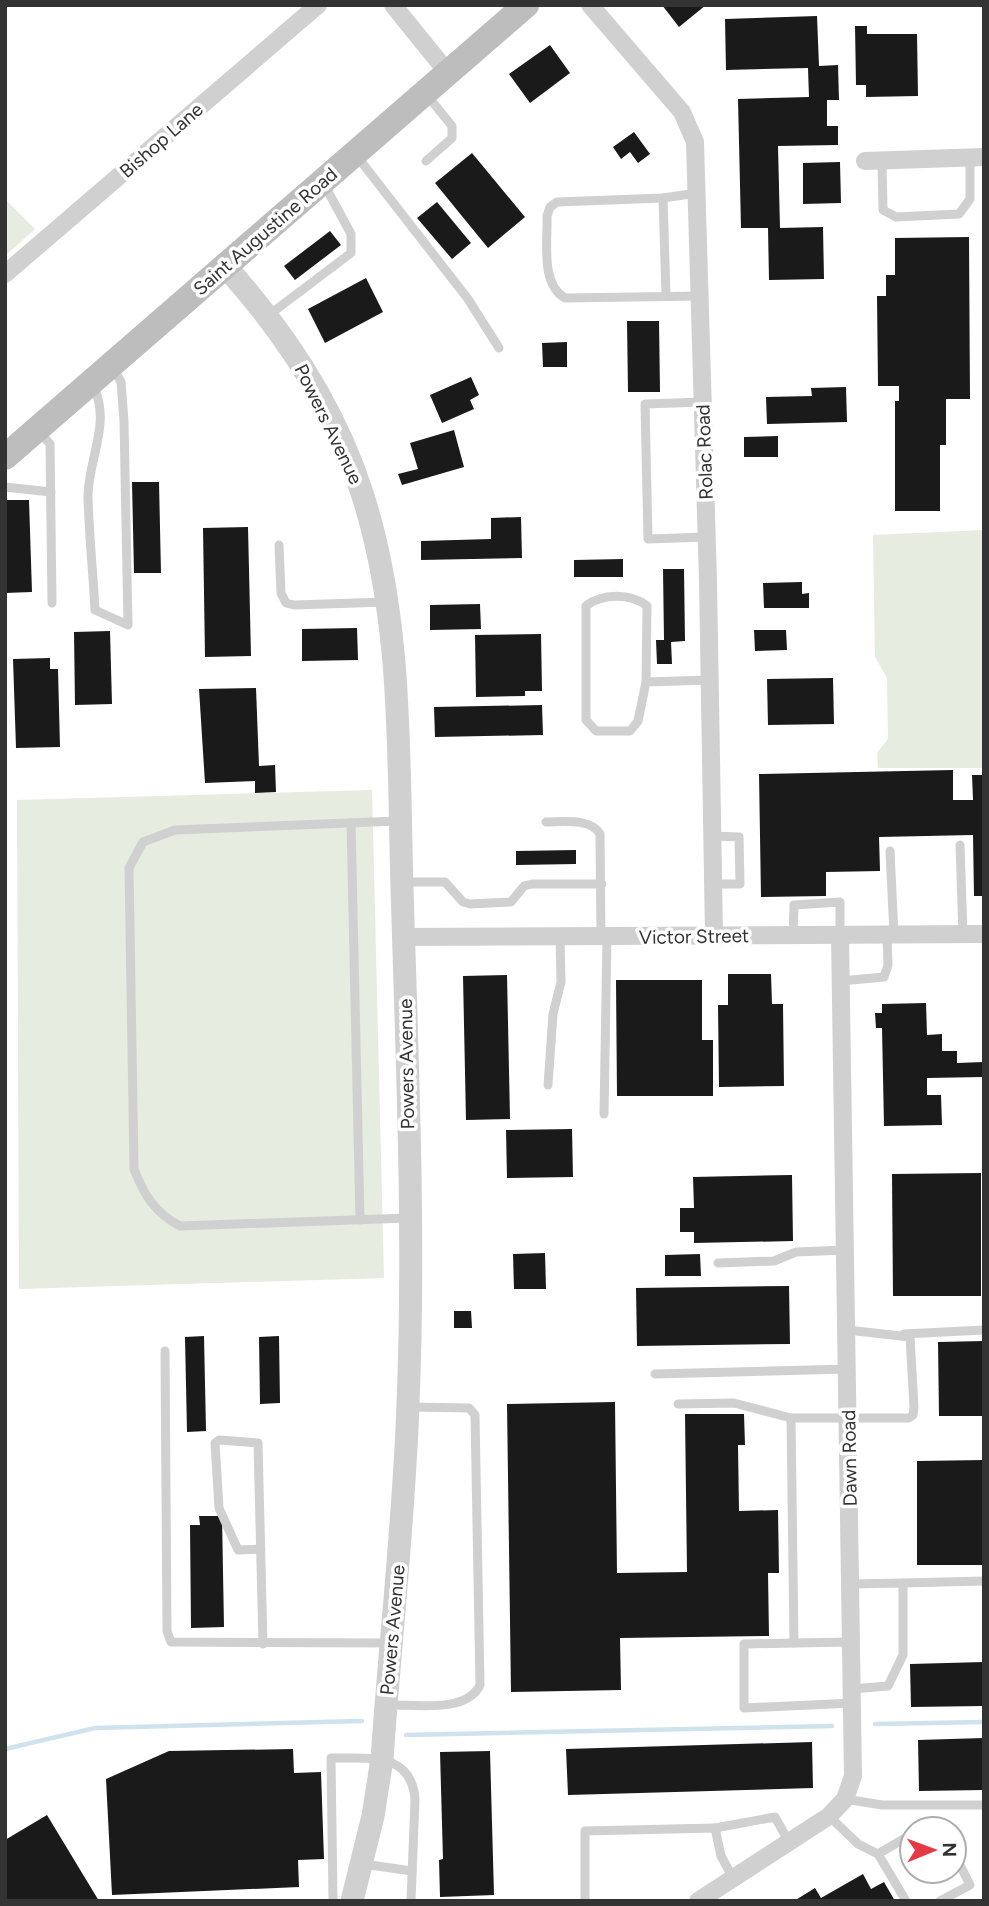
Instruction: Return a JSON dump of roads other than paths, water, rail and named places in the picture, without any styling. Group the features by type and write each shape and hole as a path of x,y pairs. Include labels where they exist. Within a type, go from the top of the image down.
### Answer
{"main road":[{"name":"Saint Augustine Road","path":"5,457 526,5"}],"street":[{"name":"Bishop Lane","path":"5,274 318,5"},
{"path":"393,5 448,73"},
{"name":"Rolac Road","path":"590,5 682,111 695,142 707,537 713,936"},
{"path":"874,161 977,158"},
{"name":"Powers Avenue","path":"225,266 267,316 313,386 353,468 366,508 388,602 396,680 409,1218 408,1406 382,1759 363,1864 352,1901"},
{"name":"Victor Street","path":"404,937 984,934"},
{"name":"Dawn Road","path":"698,1901 829,1816 845,1799 853,1776 840,936"}],"lane":[{"path":"425,93 452,126 452,138 426,162"},
{"path":"354,154 468,299 499,348"},
{"path":"874,161 883,210 896,217 959,214 970,199 977,158"},
{"path":"267,316 351,253 351,234 322,182"},
{"path":"698,193 663,198 557,202 550,207 547,216 549,275 555,292 565,298 701,296"},
{"path":"663,198 666,296"},
{"path":"91,383 100,400 100,437 88,493 95,610 128,625 124,421 121,383 111,365"},
{"path":"703,402 645,404 648,539 707,537"},
{"path":"37,429 50,444 52,603"},
{"path":"5,487 51,492"},
{"path":"279,545 281,593 286,603 294,606 388,602"},
{"path":"597,597 637,598 647,606 646,682 638,721 630,730 596,731 586,720 586,606 597,597"},
{"path":"646,682 710,680"},
{"path":"400,821 174,830 143,842 129,868 134,1169 143,1192 161,1216 180,1226 409,1218"},
{"path":"546,821 587,824 597,829 602,845 604,1114"},
{"path":"351,823 360,1220"},
{"path":"712,836 739,837 740,884 713,884"},
{"path":"960,845 963,934"},
{"path":"841,981 884,977 888,965 890,936 890,850"},
{"path":"402,882 445,882 463,902 470,904 511,902 524,887 532,884 601,884"},
{"path":"793,936 794,905 840,902 840,936"},
{"path":"548,1084 552,1014 561,982 559,938"},
{"path":"718,1263 774,1261 796,1252 845,1250"},
{"path":"847,1330 904,1334 984,1330"},
{"path":"678,1404 734,1403 791,1418 909,1418 913,1415 912,1341 904,1334"},
{"path":"165,1351 167,1631 172,1642 391,1643"},
{"path":"655,1374 847,1369"},
{"path":"385,1705 463,1702 476,1694 480,1685 475,1415 469,1408 408,1406"},
{"path":"791,1418 794,1643"},
{"path":"261,1549 238,1550 219,1508 215,1443 219,1440 258,1443 261,1549 263,1644"},
{"path":"851,1584 984,1581"},
{"path":"852,1642 744,1644 744,1708 853,1696 888,1686 903,1655 903,1583"},
{"path":"333,1901 331,1758 382,1759 408,1773 413,1782 411,1901"},
{"path":"845,1799 882,1805 984,1805"},
{"path":"829,1816 858,1844 878,1854 906,1901"},
{"path":"586,1901 585,1831 715,1828 775,1817 789,1842"},
{"path":"715,1828 721,1856 733,1878"},
{"path":"878,1854 898,1843"},
{"path":"363,1864 412,1871"},
{"path":"940,1901 970,1885 968,1881"}],"waterway":[{"path":"5,1749 95,1728 362,1721"},
{"path":"875,1724 984,1722"},
{"path":"406,1735 832,1726"}]}
